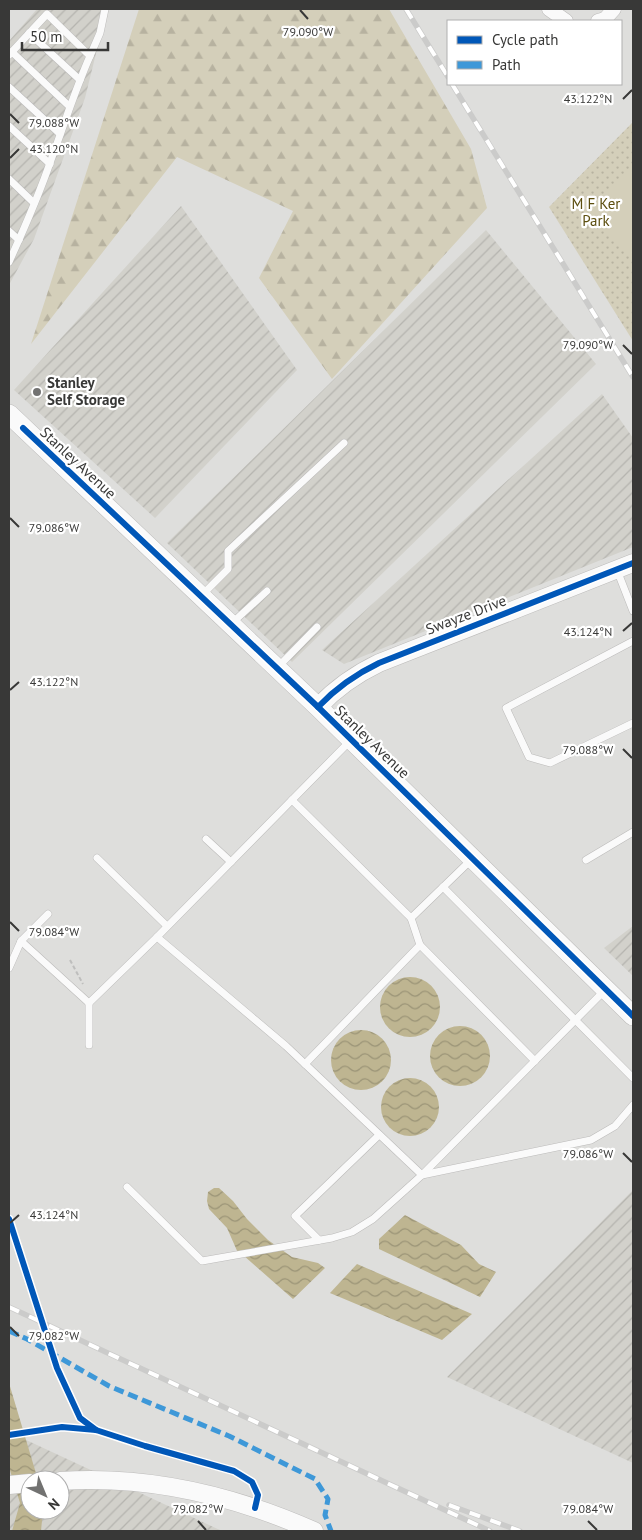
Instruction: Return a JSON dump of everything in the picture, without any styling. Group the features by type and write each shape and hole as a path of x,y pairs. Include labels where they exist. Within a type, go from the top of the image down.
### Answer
{"main road":[{"name":"Stanley Avenue","path":"9,414 318,706 633,1016"}],"street":[{"path":"549,9 565,20"},
{"path":"601,20 614,9"},
{"name":"Swayze Drive","path":"318,706 342,684 379,662 633,563"},
{"path":"70,1480 91,1479 157,1485 229,1500 314,1531"}],"lane":[{"path":"9,262 50,164 70,106 100,33 105,9"},
{"path":"70,106 10,53 46,14 90,56"},
{"path":"30,33 80,80"},
{"path":"9,87 60,134"},
{"path":"9,126 50,164"},
{"path":"9,179 34,203"},
{"path":"9,231 19,240"},
{"path":"201,596 228,569 228,551 344,443"},
{"path":"616,570 633,611"},
{"path":"231,624 266,591"},
{"path":"277,668 317,627"},
{"path":"633,641 506,708 529,757 550,763 633,723"},
{"path":"89,1003 157,937 351,740"},
{"path":"292,800 411,918 420,945 535,1061"},
{"path":"586,860 633,832"},
{"path":"206,839 231,862"},
{"path":"97,858 167,926"},
{"path":"411,918 473,858"},
{"path":"443,887 633,1078"},
{"path":"9,968 21,941 48,914"},
{"path":"157,937 286,1046 422,1175"},
{"path":"21,941 89,1003 89,1045"},
{"path":"305,1064 420,945"},
{"path":"127,1187 202,1261 332,1238 352,1232 373,1219 422,1175 606,989"},
{"path":"422,1175 591,1140 614,1126 633,1105"},
{"path":"319,1240 295,1216 379,1135"}],"path":[{"path":"70,960 84,986 81,995"}],"shaded area":[{"path":"37,9 107,9 85,98 34,239 9,285 9,41"},
{"path":"181,206 297,370 155,518 14,390"},
{"path":"486,230 596,364 292,662 167,543"},
{"path":"602,394 633,438 633,547 344,664 322,650"},
{"path":"633,926 633,976 604,948"},
{"path":"633,1190 633,1463 447,1377"},
{"path":"9,1432 222,1531 9,1531"}],"green space":[{"path":"139,9 389,9 471,149 487,208 332,379 259,278 293,211 177,157 31,344"},
{"name":"M F Ker Park","path":"633,122 633,341 549,207"},
{"path":"633,166 633,260 586,213"}],"water":[{"path":"410,977 426,982 431,986 435,991 440,1007 435,1023 431,1028 426,1032 410,1037 394,1032 389,1028 385,1023 380,1007 385,991 389,986 394,982"},
{"path":"460,1026 476,1031 481,1035 485,1040 490,1056 485,1072 481,1077 476,1081 460,1086 444,1081 439,1077 435,1072 430,1056 435,1040 439,1035 444,1031"},
{"path":"361,1030 377,1035 382,1039 386,1044 391,1060 386,1076 382,1081 377,1085 361,1090 345,1085 340,1081 336,1076 331,1060 336,1044 340,1039 345,1035"},
{"path":"404,1078 416,1078 426,1082 435,1091 439,1113 431,1128 416,1136 404,1136 394,1132 385,1123 381,1113 381,1101 385,1091 394,1082"},
{"path":"214,1188 219,1188 233,1201 247,1219 268,1240 292,1257 318,1263 325,1268 293,1299 243,1255 238,1253 227,1228 209,1209 207,1201 208,1192"},
{"path":"405,1215 461,1245 479,1264 496,1272 480,1297 379,1249 379,1239"},
{"path":"357,1264 472,1314 442,1340 330,1293"},
{"path":"9,1383 35,1470 20,1470 20,1503 9,1467"},
{"path":"20,1503 20,1520 42,1520 41,1531 12,1531"}],"railway":[{"path":"406,9 447,75"},
{"path":"453,85 633,377"},
{"path":"9,1307 490,1531"},
{"path":"449,1505 520,1531"}],"marked path":[{"path":"9,1331 27,1339 109,1386 229,1436 315,1479 328,1499 325,1515 331,1531"}],"cycle path":[{"path":"23,428 318,707 633,1016"},
{"path":"318,707 347,682 379,663 633,563"},
{"path":"9,1219 57,1368 80,1418 96,1430"},
{"path":"9,1435 62,1427 96,1430 234,1471 252,1482 258,1495 255,1508"}],"place":[{"name":"Stanley Self Storage","path":"37,392"}]}
